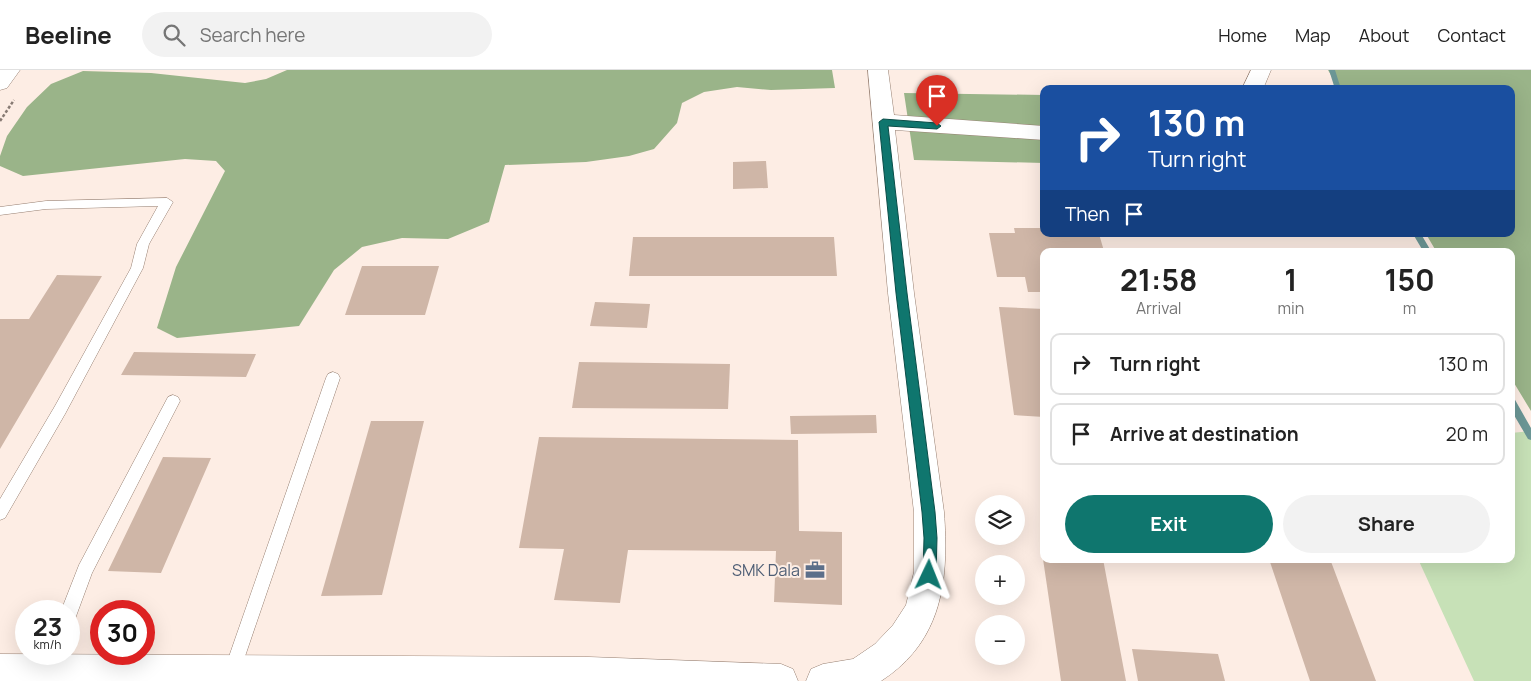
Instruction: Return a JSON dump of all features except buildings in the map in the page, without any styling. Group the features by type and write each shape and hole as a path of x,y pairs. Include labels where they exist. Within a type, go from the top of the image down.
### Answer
{"street":[{"path":"0,83 10,70"},
{"path":"824,681 857,675 884,659 899,644 922,608 929,575 931,538 929,512 900,284 878,70"},
{"path":"1254,85 1261,70"},
{"path":"883,122 1040,133"},
{"path":"80,664 232,672 589,674 781,681"},
{"path":"2,674 39,665"}],"lane":[{"path":"0,210 46,205 166,202 143,244 137,268 60,410 0,513"},
{"path":"232,672 333,378"},
{"path":"74,600 85,570 173,401"}],"green space":[{"path":"287,70 832,70 835,88 771,90 737,87 704,92 682,103 677,123 654,149 629,156 586,162 505,165 489,222 448,239 402,238 362,247 334,270 299,326 177,338 157,328 176,267 225,171 216,161 185,159 23,176 0,166 0,156 7,136 27,107 51,84 83,71 151,73 245,83 266,79"},
{"path":"1328,70 1531,70 1531,411 1515,385 1515,248 1434,248 1428,237 1515,237 1515,85 1337,85"},
{"path":"904,93 1040,95 1040,163 914,160"},
{"path":"1531,431 1531,681 1474,681 1420,563 1515,563 1515,433"}],"waterway":[{"path":"1332,70 1337,85"},
{"path":"1419,237 1425,248"},
{"path":"1515,408 1531,436"}],"place":[{"name":"SMK Dala","path":"815,570"}],"route":[{"path":"929,575 931,538 929,512 883,122 937,126"}]}
